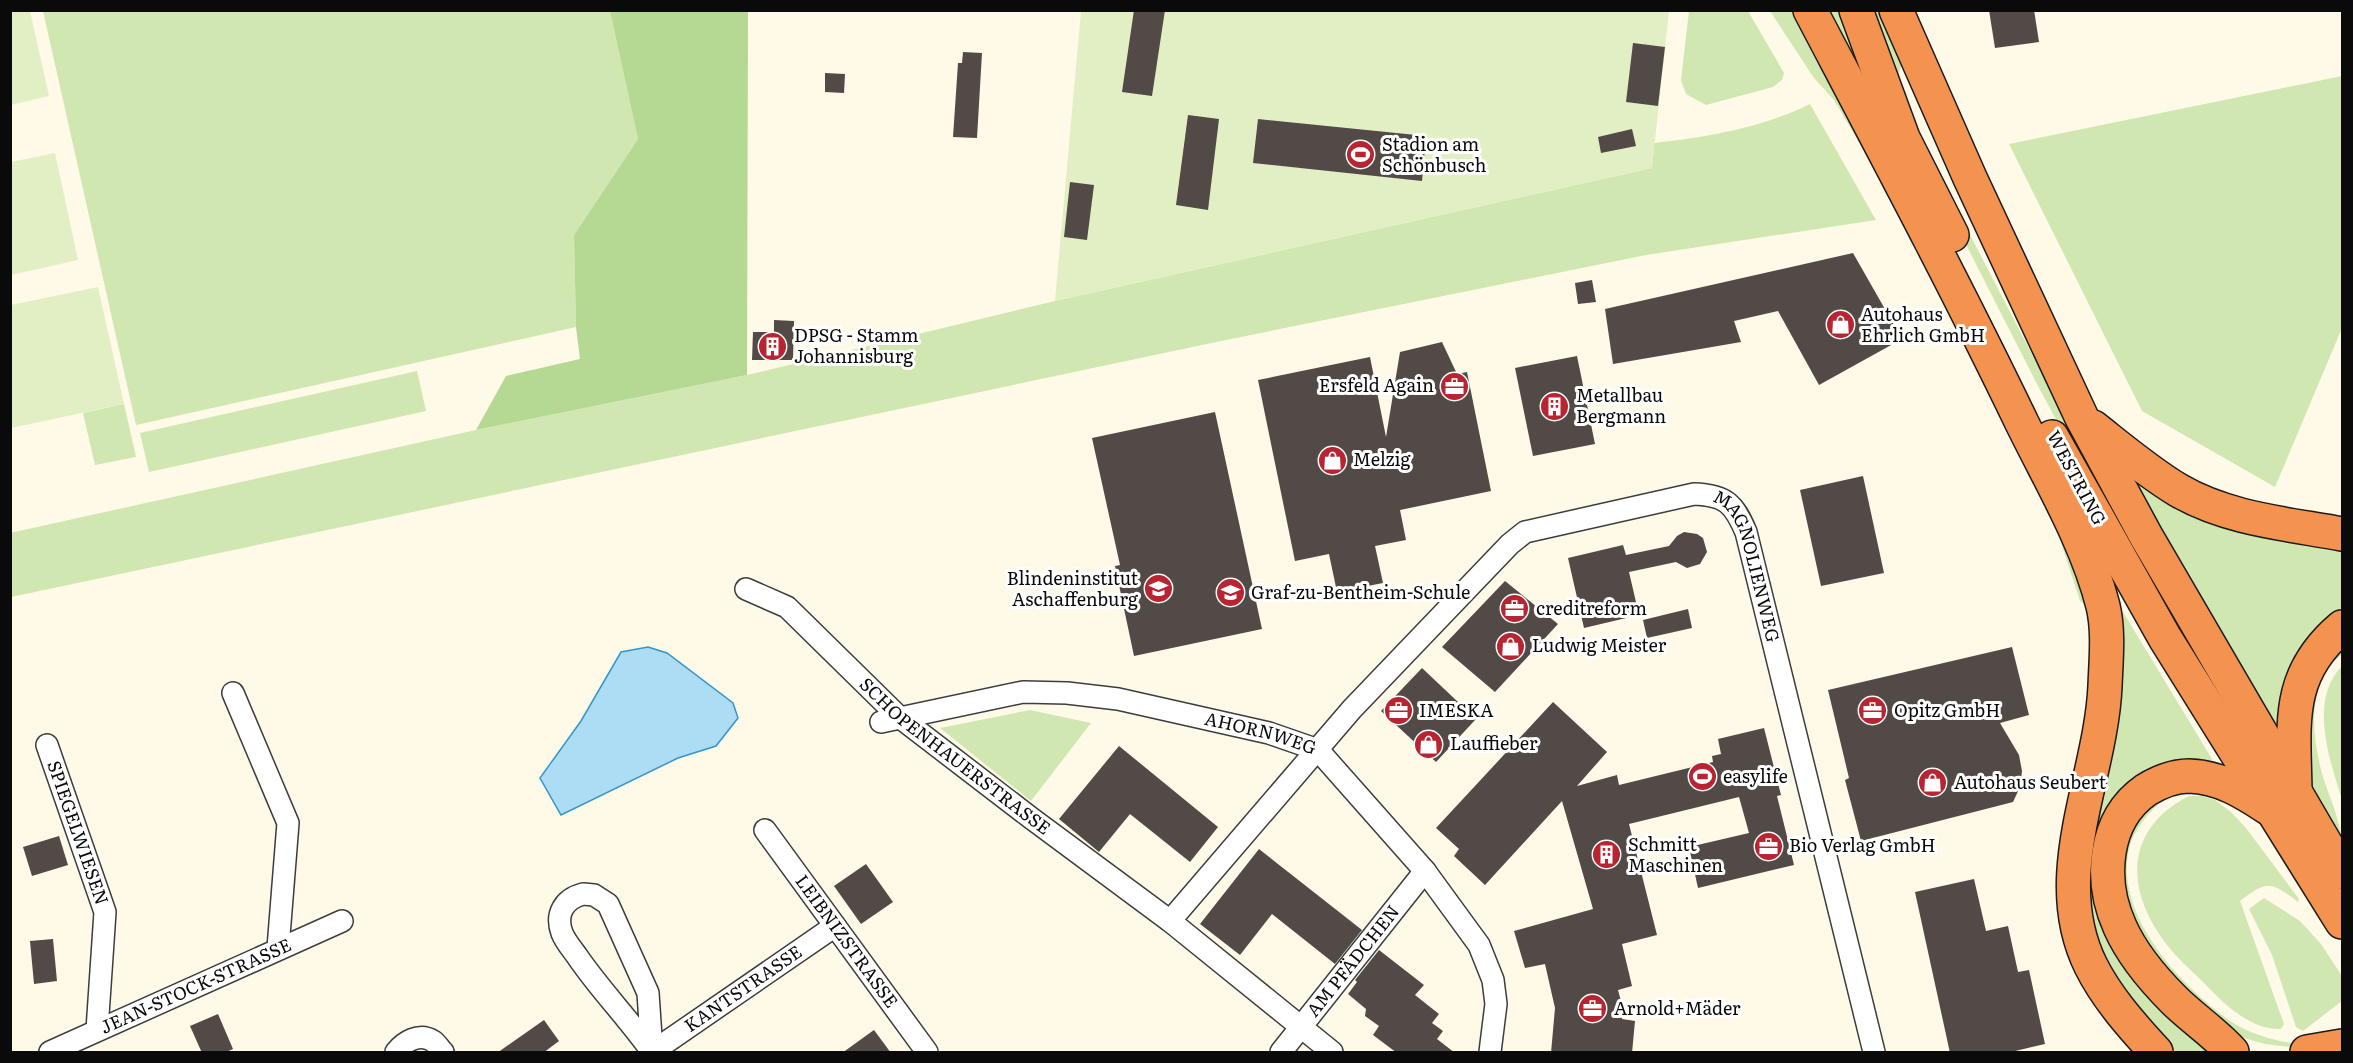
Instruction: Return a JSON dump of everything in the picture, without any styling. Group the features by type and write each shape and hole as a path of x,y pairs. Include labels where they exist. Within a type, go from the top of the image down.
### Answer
{"highway":[{"path":"1810,10 2006,389 2087,558 2102,603 2106,665 2104,706 2099,741 2075,852 2072,886 2076,927 2091,965 2112,1000 2156,1053"},
{"name":"WESTRING","path":"1856,10 1904,138 2059,449 2165,638 2285,803 2343,873"},
{"name":"WESTRING","path":"1896,10 1970,178 2082,418 2285,803 2343,922"},
{"path":"2006,389 2059,449"},
{"path":"2082,418 2141,465 2180,491 2247,517 2343,534"},
{"path":"2238,1051 2173,1000 2140,962 2120,926 2108,890 2107,857 2116,826 2133,799 2159,781 2187,776 2214,780 2285,803 2298,691 2309,664 2324,644 2343,627"},
{"path":"2307,1053 2343,1046"}],"street":[{"name":"MAGNOLIENWEG","path":"1318,750 1352,709 1510,544 1525,532 1694,494 1713,495 1729,502 1746,532 1874,1053"},
{"name":"SCHOPENHAUERSTRASSE","path":"746,589 787,607 890,719 1031,818 1170,921 1332,1053"},
{"name":"AHORNWEG","path":"890,719 1023,692 1067,693 1118,699 1269,733 1318,750 1425,871 1479,945 1493,980 1496,1004 1490,1053"},
{"path":"232,693 288,823 278,948"},
{"name":"SPIEGELWIESEN","path":"47,745 105,912 97,1030"},
{"path":"1170,921 1318,750"},
{"name":"LEIBNIZSTRASSE","path":"765,830 927,1053"},
{"name":"AM PFÄDCHEN","path":"1281,1053 1425,871"},
{"path":"594,895 608,904 648,993 652,1053 633,1025 590,975 562,934 559,918 564,906 572,897 594,895"},
{"name":"JEAN-STOCK-STRASSE","path":"50,1053 342,921"},
{"name":"KANTSTRASSE","path":"652,1053 835,926"},
{"path":"396,1053 404,1042 419,1038 433,1041 443,1053"}],"green space":[{"path":"10,11 30,11 49,96 11,105"},
{"path":"43,11 610,11 638,139 574,235 576,327 136,425"},
{"path":"610,11 748,11 747,375 476,430 506,376 580,359 576,327 574,235 638,139"},
{"name":"Stadion am Schönbusch","path":"1081,11 1669,11 1652,168 1055,301"},
{"path":"1689,11 1748,11 1784,73 1782,80 1773,87 1706,105 1686,94 1681,80"},
{"path":"1770,11 1795,11 2047,484 2089,601 2083,603 2080,601 2050,509 2039,483 1881,180 1834,100 1814,78"},
{"path":"1822,11 1846,11 1869,73 1858,76"},
{"path":"1861,11 1878,11 1902,63 1896,83 1938,173 2051,391 2122,521 2262,764 2114,527 2038,386 1954,221"},
{"path":"2342,76 2342,328 2275,487 2142,411 2009,144"},
{"path":"1810,104 1876,220 1646,255 1221,341 11,597 10,533 476,430 747,375 1055,301 1652,168 1654,143 1734,130 1773,119"},
{"path":"55,153 78,260 11,275 11,162"},
{"path":"98,287 124,404 11,428 11,305"},
{"path":"417,371 426,411 149,472 140,433"},
{"path":"124,404 136,457 95,465 83,413"},
{"path":"2116,460 2342,540 2342,611 2309,638 2298,651 2291,665 2284,696 2282,738"},
{"path":"2110,611 2123,612 2212,759 2211,765 2188,762 2092,856 2214,1052 2168,1052 2127,1006 2080,913"},
{"path":"2342,636 2342,654 2326,670 2320,683 2314,711 2314,726 2318,756 2339,824 2342,849 2314,792 2308,773 2301,707"},
{"path":"2342,666 2342,800 2328,749 2324,713 2326,696 2332,680"},
{"path":"1030,710 1091,723 1031,801 940,728"},
{"path":"2171,793 2138,828 2128,855 2127,879 2133,904 2144,928 2176,973 2216,1010 2242,1028 2291,1043 2293,1045 2290,1047 2265,1044 2240,1037 2179,994 2114,890 2139,806"},
{"path":"2189,796 2203,796 2215,800 2231,812 2246,828 2299,899 2298,902 2281,890 2269,886 2257,889 2240,901 2284,1024 2281,1029 2269,1028 2247,1020 2218,998 2167,945 2143,904 2138,883 2138,863 2142,844 2152,826 2167,810"},
{"path":"2264,898 2300,921 2321,944 2342,976 2342,1001 2303,1031 2296,1027 2272,955 2249,909"}],"water":[{"path":"648,647 667,653 733,703 738,718 716,746 678,758 561,815 540,778 581,721 621,652"}],"building":[{"path":"1134,10 1165,10 1152,96 1122,92"},
{"path":"1989,10 2034,10 2039,42 1995,48"},
{"path":"1633,43 1665,47 1658,106 1626,102"},
{"path":"963,52 982,53 977,138 953,137 958,63 962,63"},
{"path":"825,73 845,74 844,93 825,92"},
{"path":"1188,115 1219,119 1208,210 1176,205"},
{"path":"1258,119 1426,136 1422,181 1253,163"},
{"path":"1632,129 1636,146 1601,153 1598,137"},
{"path":"1070,182 1094,185 1087,240 1064,237"},
{"path":"1853,253 1902,339 1819,385 1778,311 1734,321 1741,342 1613,364 1605,309"},
{"path":"1592,280 1596,302 1578,304 1575,283"},
{"name":"DPSG - Stamm Johannisburg","path":"774,320 794,321 793,360 752,360 753,332 774,332"},
{"name":"Melzig","path":"1442,342 1457,374 1467,372 1491,491 1400,510 1406,540 1375,546 1383,583 1337,592 1329,554 1295,561 1258,380 1370,357 1386,437 1400,352"},
{"name":"Metallbau Bergmann","path":"1577,356 1595,444 1533,456 1515,368"},
{"name":"Blindeninstitut Aschaffenburg","path":"1215,412 1262,629 1134,656 1115,566 1120,565 1092,438"},
{"path":"1863,476 1884,573 1821,586 1800,490"},
{"path":"1684,532 1697,534 1703,538 1707,552 1700,564 1687,568 1676,562 1629,572 1639,615 1584,628 1568,558 1623,545 1626,555 1669,546 1677,536"},
{"path":"1505,581 1558,624 1495,692 1442,647"},
{"path":"1688,609 1692,628 1647,638 1643,620"},
{"path":"2012,647 2029,715 2000,723 2019,755 2022,771 2020,787 2013,802 1861,841 1845,780 1849,778 1828,690"},
{"path":"1422,668 1476,719 1436,762 1381,711"},
{"path":"1553,702 1607,752 1577,786 1617,775 1619,785 1713,762 1712,756 1721,754 1718,739 1764,728 1781,795 1777,796 1794,865 1698,888 1689,847 1749,833 1739,797 1629,824 1657,935 1622,944 1632,986 1618,990 1622,1005 1622,1019 1635,1021 1632,1053 1551,1053 1555,1008 1545,964 1525,968 1514,931 1593,909 1562,801 1485,885 1454,856 1459,849 1436,828"},
{"path":"1119,746 1218,827 1190,862 1130,814 1099,852 1059,819"},
{"path":"59,836 68,865 32,876 23,847"},
{"path":"1259,849 1362,930 1335,964 1272,914 1240,955 1200,924"},
{"path":"866,864 893,902 861,924 834,886"},
{"path":"1974,879 1986,931 2008,926 2018,972 2029,970 2045,1044 2007,1053 1950,1053 1915,892"},
{"path":"53,939 57,981 34,984 30,941"},
{"path":"1379,950 1424,985 1415,995 1439,1014 1432,1023 1443,1031 1437,1039 1455,1053 1397,1053 1373,1035 1379,1026 1365,1016 1366,1009 1348,994 1357,982 1355,980"},
{"path":"218,1014 233,1049 224,1053 202,1053 190,1026"},
{"path":"544,1020 559,1041 543,1053 497,1053"},
{"path":"874,1030 891,1053 842,1053"}],"place":[{"name":"Stadion am Schönbusch","path":"1361,155"},
{"name":"Autohaus Ehrlich GmbH","path":"1840,325"},
{"name":"DPSG - Stamm Johannisburg","path":"773,346"},
{"name":"Ersfeld Again","path":"1455,386"},
{"name":"Metallbau Bergmann","path":"1555,406"},
{"name":"Melzig","path":"1332,460"},
{"name":"Blindeninstitut Aschaffenburg","path":"1159,589"},
{"name":"Graf-zu-Bentheim-Schule","path":"1230,593"},
{"name":"creditreform","path":"1515,609"},
{"name":"Ludwig Meister","path":"1511,646"},
{"name":"IMESKA","path":"1398,711"},
{"name":"Opitz GmbH","path":"1873,711"},
{"name":"Lauffieber","path":"1429,744"},
{"name":"easylife","path":"1702,777"},
{"name":"Autohaus Seubert","path":"1933,783"},
{"name":"Bio Verlag GmbH","path":"1768,846"},
{"name":"Schmitt Maschinen","path":"1607,855"},
{"name":"Arnold+Mäder","path":"1593,1009"}]}
